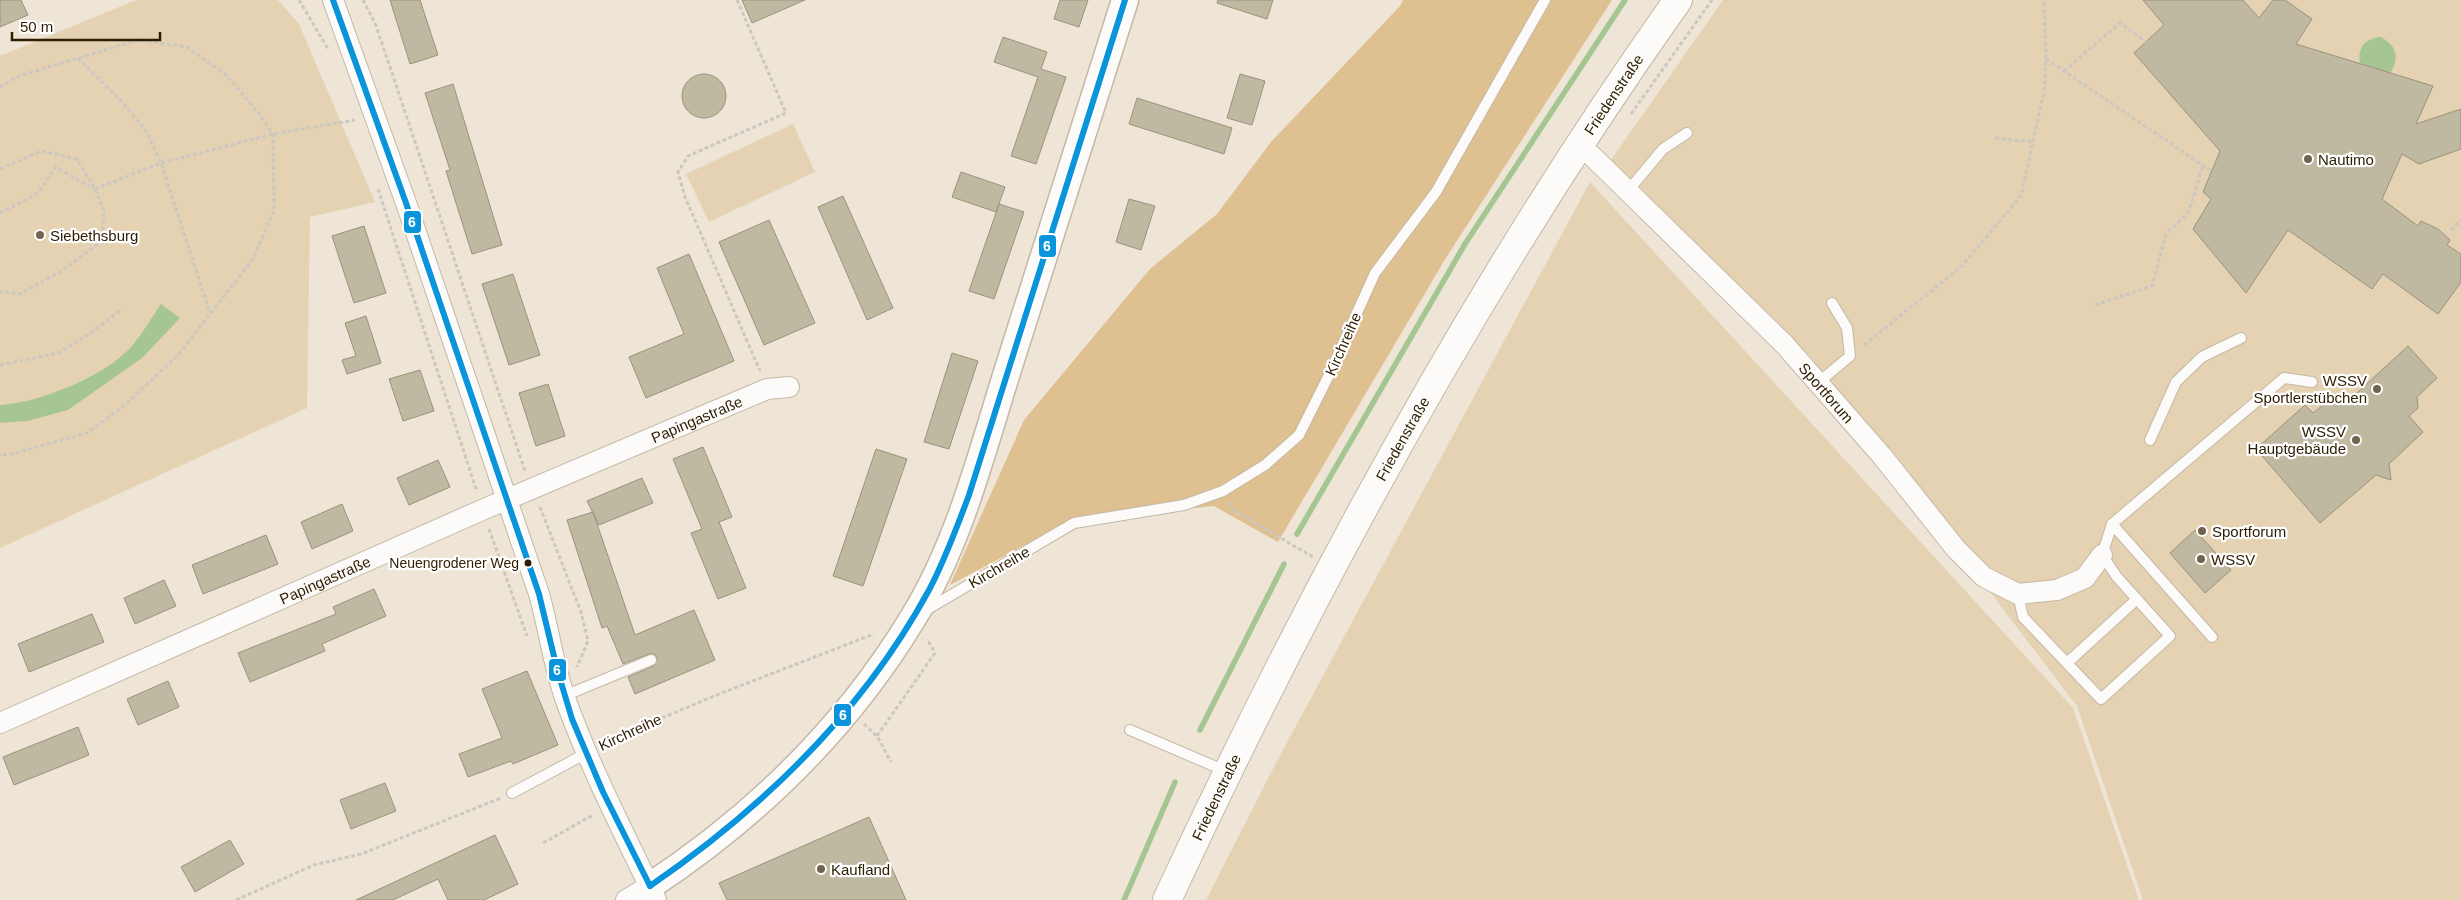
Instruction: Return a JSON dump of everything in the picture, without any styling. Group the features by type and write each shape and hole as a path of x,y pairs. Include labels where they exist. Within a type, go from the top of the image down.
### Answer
{"main road":[{"name":"Friedenstraße","path":"1167,900 1250,725 1408,426 1497,276 1578,146 1678,0"}],"street":[{"path":"333,0 409,212 539,594 552,656 571,693 593,749 609,806 653,893"},
{"path":"626,900 653,893 733,827 810,754 847,712 882,666 914,617 935,575 960,516 1125,0"},
{"name":"Sportforum","path":"1578,146 1591,155 1785,345 1882,456 1956,549 1984,577 2018,594"},
{"name":"Papingastraße","path":"0,723 482,510 534,490 767,389 789,387"},
{"path":"2018,594 2057,590 2085,578 2102,555"}],"lane":[{"name":"Kirchreihe","path":"914,617 1074,524 1184,505 1223,491 1265,465 1299,434 1328,377 1376,273 1436,192 1545,0"},
{"path":"1627,192 1662,149 1687,133"},
{"path":"1819,382 1850,356 1847,328 1832,303"},
{"path":"2150,440 2176,382 2202,357 2241,338"},
{"path":"2018,594 2023,617 2101,700 2170,636 2117,577 2102,555 2112,524 2284,378 2312,382"},
{"path":"2112,524 2212,637"},
{"path":"2067,663 2137,599"},
{"path":"571,693 650,660"},
{"path":"1130,730 1228,772"},
{"name":"Kirchreihe","path":"512,793 593,749"}],"path":[{"path":"299,0 328,50"},
{"path":"363,0 375,23 519,458 534,490 581,612 588,640 572,677 571,693"},
{"path":"737,0 786,113 688,156 678,172 685,197 767,389"},
{"path":"1850,356 1967,260 2022,196 2044,92 2046,58 2044,0"},
{"path":"2064,71 2120,23 2146,42"},
{"path":"0,87 19,76 138,40 187,47 226,74 258,112 273,134 274,210 253,259 178,355 124,405 87,433 8,455 0,454"},
{"path":"78,58 124,104 146,130 161,163 210,314"},
{"path":"2046,58 2212,172"},
{"path":"352,111 358,129"},
{"path":"95,190 161,163 273,134 355,120"},
{"path":"1995,138 2034,142"},
{"path":"0,169 41,150 77,159 95,190 104,211 102,241 63,270 20,294 0,290"},
{"path":"2095,305 2152,286 2166,234 2188,213 2203,166"},
{"path":"0,213 38,193 56,167 95,190"},
{"path":"377,186 482,510 530,643"},
{"path":"2451,230 2461,220"},
{"path":"0,365 58,353 89,334 122,309"},
{"path":"1223,491 1234,510 1313,557"},
{"path":"877,736 935,653 914,617"},
{"name":"Kirchreihe","path":"593,749 714,696 878,632"},
{"path":"870,728 877,736 891,762"},
{"path":"593,749 596,736"},
{"path":"236,900 314,865 361,854 460,816 512,793"},
{"path":"543,843 609,806"}],"shaded area":[{"path":"136,0 278,0 299,24 375,202 310,217 307,408 0,548 0,56"},
{"path":"1403,0 1612,0 1444,261 1278,542 1214,506 1072,520 950,585 1024,420 1150,269 1217,214 1271,142 1400,6"},
{"name":"Sportforum","path":"1723,0 2461,0 2461,900 2143,900 2077,706 1810,356 1611,160"},
{"path":"2381,37 2394,48 2396,57 2390,73 2360,63 2359,58 2363,45 2371,39"},
{"path":"793,124 815,172 709,222 686,174"},
{"path":"1590,182 2073,708 2139,900 1206,900 1278,759"},
{"path":"161,304 180,318 142,358 68,410 27,421 0,423 0,405 16,403 52,393 71,386 106,368 132,346"}],"building":[{"path":"0,0 21,0 28,15 0,27"},
{"path":"390,0 420,0 438,55 410,64"},
{"path":"742,0 805,0 752,23"},
{"path":"1060,0 1088,0 1079,27 1054,19"},
{"path":"1218,0 1273,0 1267,19 1217,3"},
{"name":"Nautimo","path":"2143,0 2243,0 2259,18 2273,0 2285,0 2312,19 2296,44 2433,86 2416,124 2461,109 2461,149 2419,164 2402,154 2382,199 2418,226 2421,221 2438,229 2450,240 2447,245 2461,254 2461,282 2438,314 2383,274 2372,289 2288,230 2246,293 2193,229 2211,199 2203,192 2220,151 2134,53 2164,25"},
{"path":"1003,37 1047,52 1041,69 1066,77 1036,164 1011,156 1038,77 994,62"},
{"path":"708,74 720,80 725,87 725,105 720,112 713,117 700,118 692,115 685,108 682,92 685,84 692,77"},
{"path":"1240,74 1265,81 1252,125 1227,118"},
{"path":"453,84 502,245 472,254 446,171 450,170 425,93"},
{"path":"1137,98 1232,128 1224,154 1129,124"},
{"path":"961,172 1005,187 996,212 952,197"},
{"path":"843,196 893,308 867,320 818,207"},
{"path":"1129,199 1155,206 1141,250 1116,242"},
{"path":"999,204 1024,212 994,299 969,291"},
{"path":"769,220 815,323 764,345 719,242"},
{"path":"364,226 386,293 354,303 332,236"},
{"path":"689,254 734,361 646,398 629,357 684,334 657,268"},
{"path":"513,274 540,355 509,365 482,284"},
{"path":"366,316 381,363 347,374 342,360 356,356 345,323"},
{"path":"2408,346 2437,378 2417,397 2418,408 2409,416 2423,432 2389,464 2391,480 2376,475 2320,523 2256,449 2305,405 2313,413 2329,400 2336,402 2342,398 2346,403"},
{"path":"952,353 978,361 949,449 924,442"},
{"path":"420,370 434,411 403,421 389,379"},
{"path":"548,384 565,436 536,446 519,393"},
{"path":"703,447 732,517 719,522 746,588 718,599 691,533 702,529 673,459"},
{"path":"876,449 907,459 863,586 833,576"},
{"path":"438,460 450,487 409,505 397,478"},
{"path":"642,478 653,503 599,525 587,501"},
{"path":"342,504 353,531 312,549 301,522"},
{"path":"593,512 635,635 694,610 715,660 635,694 628,677 654,666 657,658 655,654 649,654 623,664 607,626 602,628 567,520"},
{"path":"2195,530 2231,570 2205,593 2170,553"},
{"path":"266,535 278,564 203,594 192,565"},
{"path":"164,580 176,606 135,624 124,598"},
{"path":"374,589 386,616 322,644 325,651 250,682 238,653 336,614 333,607"},
{"path":"92,614 104,642 29,672 18,644"},
{"path":"527,671 558,745 513,764 511,761 468,777 459,754 502,738 482,689"},
{"path":"168,681 179,707 138,725 127,699"},
{"path":"78,727 89,755 14,785 3,757"},
{"path":"385,783 396,811 351,829 340,800"},
{"name":"Kaufland","path":"869,817 906,900 727,900 719,883"},
{"path":"495,835 518,884 484,900 448,900 438,879 393,900 356,900"},
{"path":"230,840 244,864 195,892 181,867"}],"waterway":[{"path":"1297,534 1465,244 1625,0"},
{"path":"1200,730 1284,564"},
{"path":"1124,900 1175,782"}],"transit line":[{"name":"6","path":"333,0 406,203 539,594 557,669 572,719 603,792 650,886"},
{"name":"6","path":"650,886 692,856 771,790 842,717 903,635 935,579 969,495 1125,0"}],"place":[{"name":"Nautimo","path":"2308,159"},
{"name":"Siebethsburg","path":"40,235"},
{"name":"WSSV Sportlerstübchen","path":"2377,389"},
{"name":"WSSV Hauptgebäude","path":"2356,440"},
{"name":"Sportforum","path":"2202,531"},
{"name":"WSSV","path":"2201,559"},
{"name":"Neuengrodener Weg","path":"528,563"},
{"name":"Kaufland","path":"821,869"}]}
